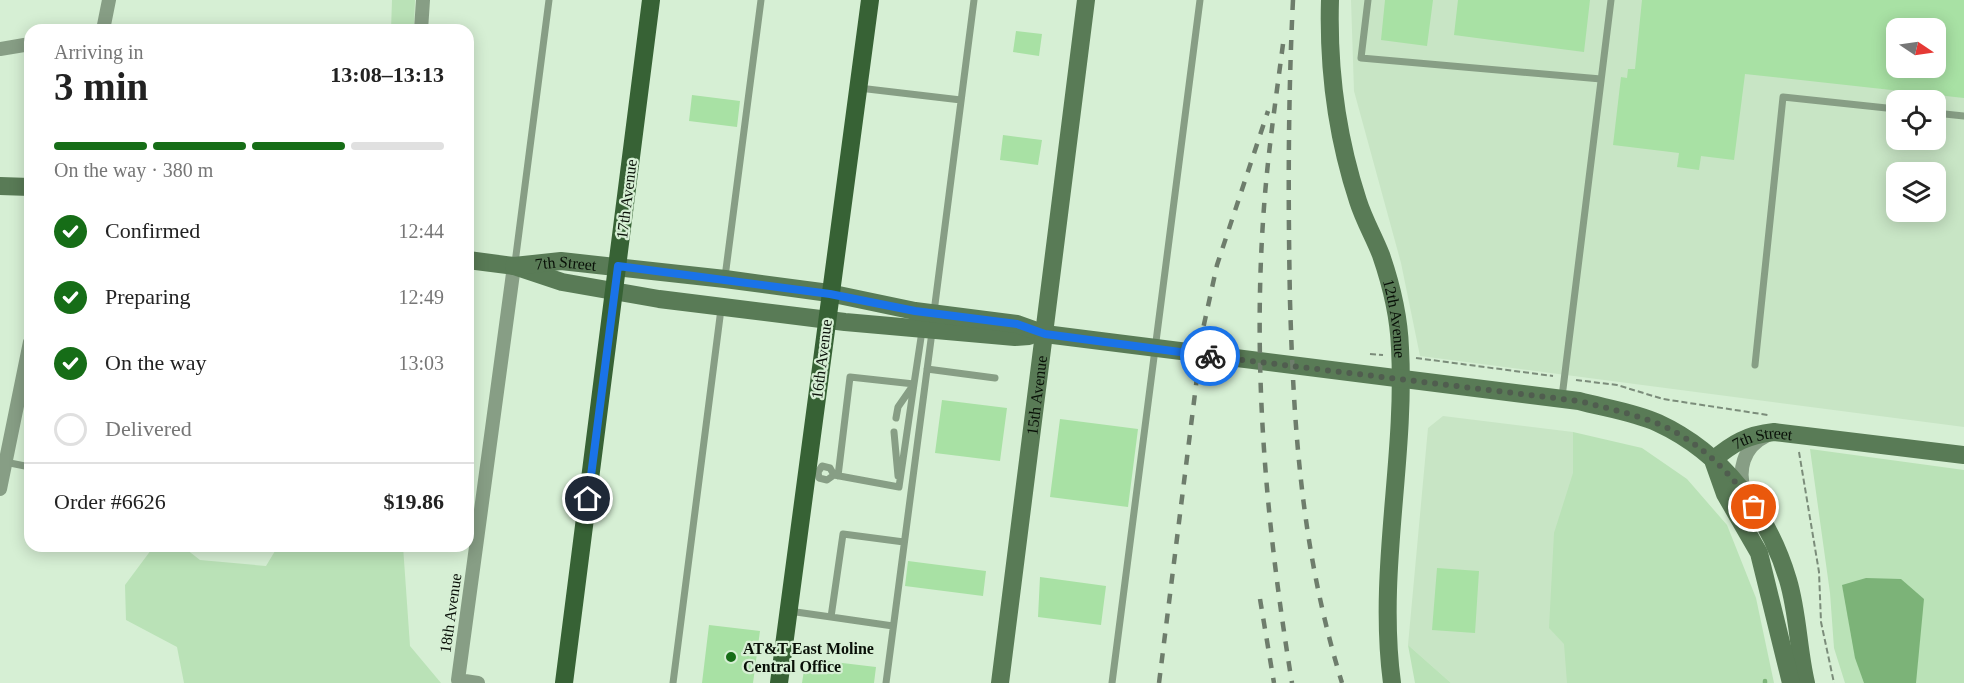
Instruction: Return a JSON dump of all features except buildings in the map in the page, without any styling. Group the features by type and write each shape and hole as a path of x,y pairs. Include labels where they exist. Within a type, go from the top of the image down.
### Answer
{"main road":[{"name":"17th Avenue","path":"564,683 651,0"},
{"name":"16th Avenue","path":"780,683 789,611 813,471 826,320 870,0"}],"street":[{"path":"104,24 109,0"},
{"path":"422,24 423,0"},
{"name":"15th Avenue","path":"1000,683 1086,0"},
{"name":"12th Avenue","path":"1330,0 1331,55 1343,144 1359,204 1384,266 1400,356 1399,464 1389,550 1388,617 1392,683"},
{"path":"0,49 24,46"},
{"path":"0,186 24,187"},
{"name":"7th Street","path":"474,261 514,266 562,282 615,292 721,307 826,320 929,324 1017,324 1045,334 1561,399 1657,423 1713,460 1735,442 1776,425 1799,434 1964,455"},
{"name":"7th Street","path":"514,266 561,261 725,279 830,294 929,324"},
{"name":"18th Avenue","path":"458,682 514,266"},
{"path":"0,489 5,462 5,435 24,364"},
{"path":"1746,495 1742,483 1746,454 1756,441 1776,425"},
{"path":"1713,460 1746,495 1767,528 1788,580 1806,683"},
{"path":"1713,460 1725,494 1758,554 1791,683"},
{"path":"458,682 478,683"}],"lane":[{"path":"514,266 549,0"},
{"path":"725,279 760,0"},
{"path":"886,683 927,369 929,324 974,0"},
{"path":"1112,683 1200,0"},
{"path":"1368,0 1361,58 1601,80"},
{"path":"1561,399 1611,0"},
{"path":"858,88 961,100"},
{"path":"1755,365 1783,97 1886,108"},
{"path":"1946,114 1964,116"},
{"path":"673,683 721,307"},
{"path":"899,487 914,384 929,324"},
{"path":"927,369 995,378"},
{"path":"836,475 850,377 914,384"},
{"path":"896,418 898,407 914,384"},
{"path":"894,432 899,487"},
{"path":"5,462 24,465"},
{"path":"813,471 819,478 827,480 836,475 899,487"},
{"path":"831,617 843,534 904,542"},
{"path":"789,611 893,626"}],"path":[{"path":"1370,354 1617,385 1663,399 1776,425"},
{"path":"1799,434 1806,500 1821,594 1821,622 1834,683"}],"shaded area":[{"path":"392,0 415,0 414,24 391,24"},
{"path":"1351,0 1964,0 1964,427 1420,356 1401,263 1354,91"},
{"path":"1443,416 1573,432 1577,683 1451,683 1408,645 1428,428"},
{"path":"1573,432 1642,448 1687,479 1727,525 1756,598 1774,683 1567,683 1564,644 1549,628 1554,533 1573,473"},
{"path":"1810,449 1964,470 1964,683 1845,683 1834,648 1830,593"},
{"path":"150,552 190,552 200,560 266,566 274,552 403,552 410,646 441,683 184,683 177,647 126,620 125,585"},
{"path":"1866,578 1901,579 1924,599 1916,683 1864,683 1855,658 1842,585"},
{"path":"1408,645 1451,683 1415,683"}],"railway":[{"path":"1293,0 1289,188 1294,399 1302,494 1309,540 1328,635 1342,683"},
{"path":"1283,44 1266,186 1260,327 1264,446 1269,505 1292,683"},
{"path":"1159,683 1203,329 1217,265 1268,111"},
{"path":"1260,599 1274,683"}],"way so far":[{"path":"1210,356 1579,401 1625,413 1657,423 1679,435 1713,460 1733,479 1754,507"}],"place":[{"name":"AT&T East Moline Central Office","path":"731,657"}],"route":[{"path":"588,499 618,266 830,294 915,311 1017,324 1045,334 1210,356"}]}
